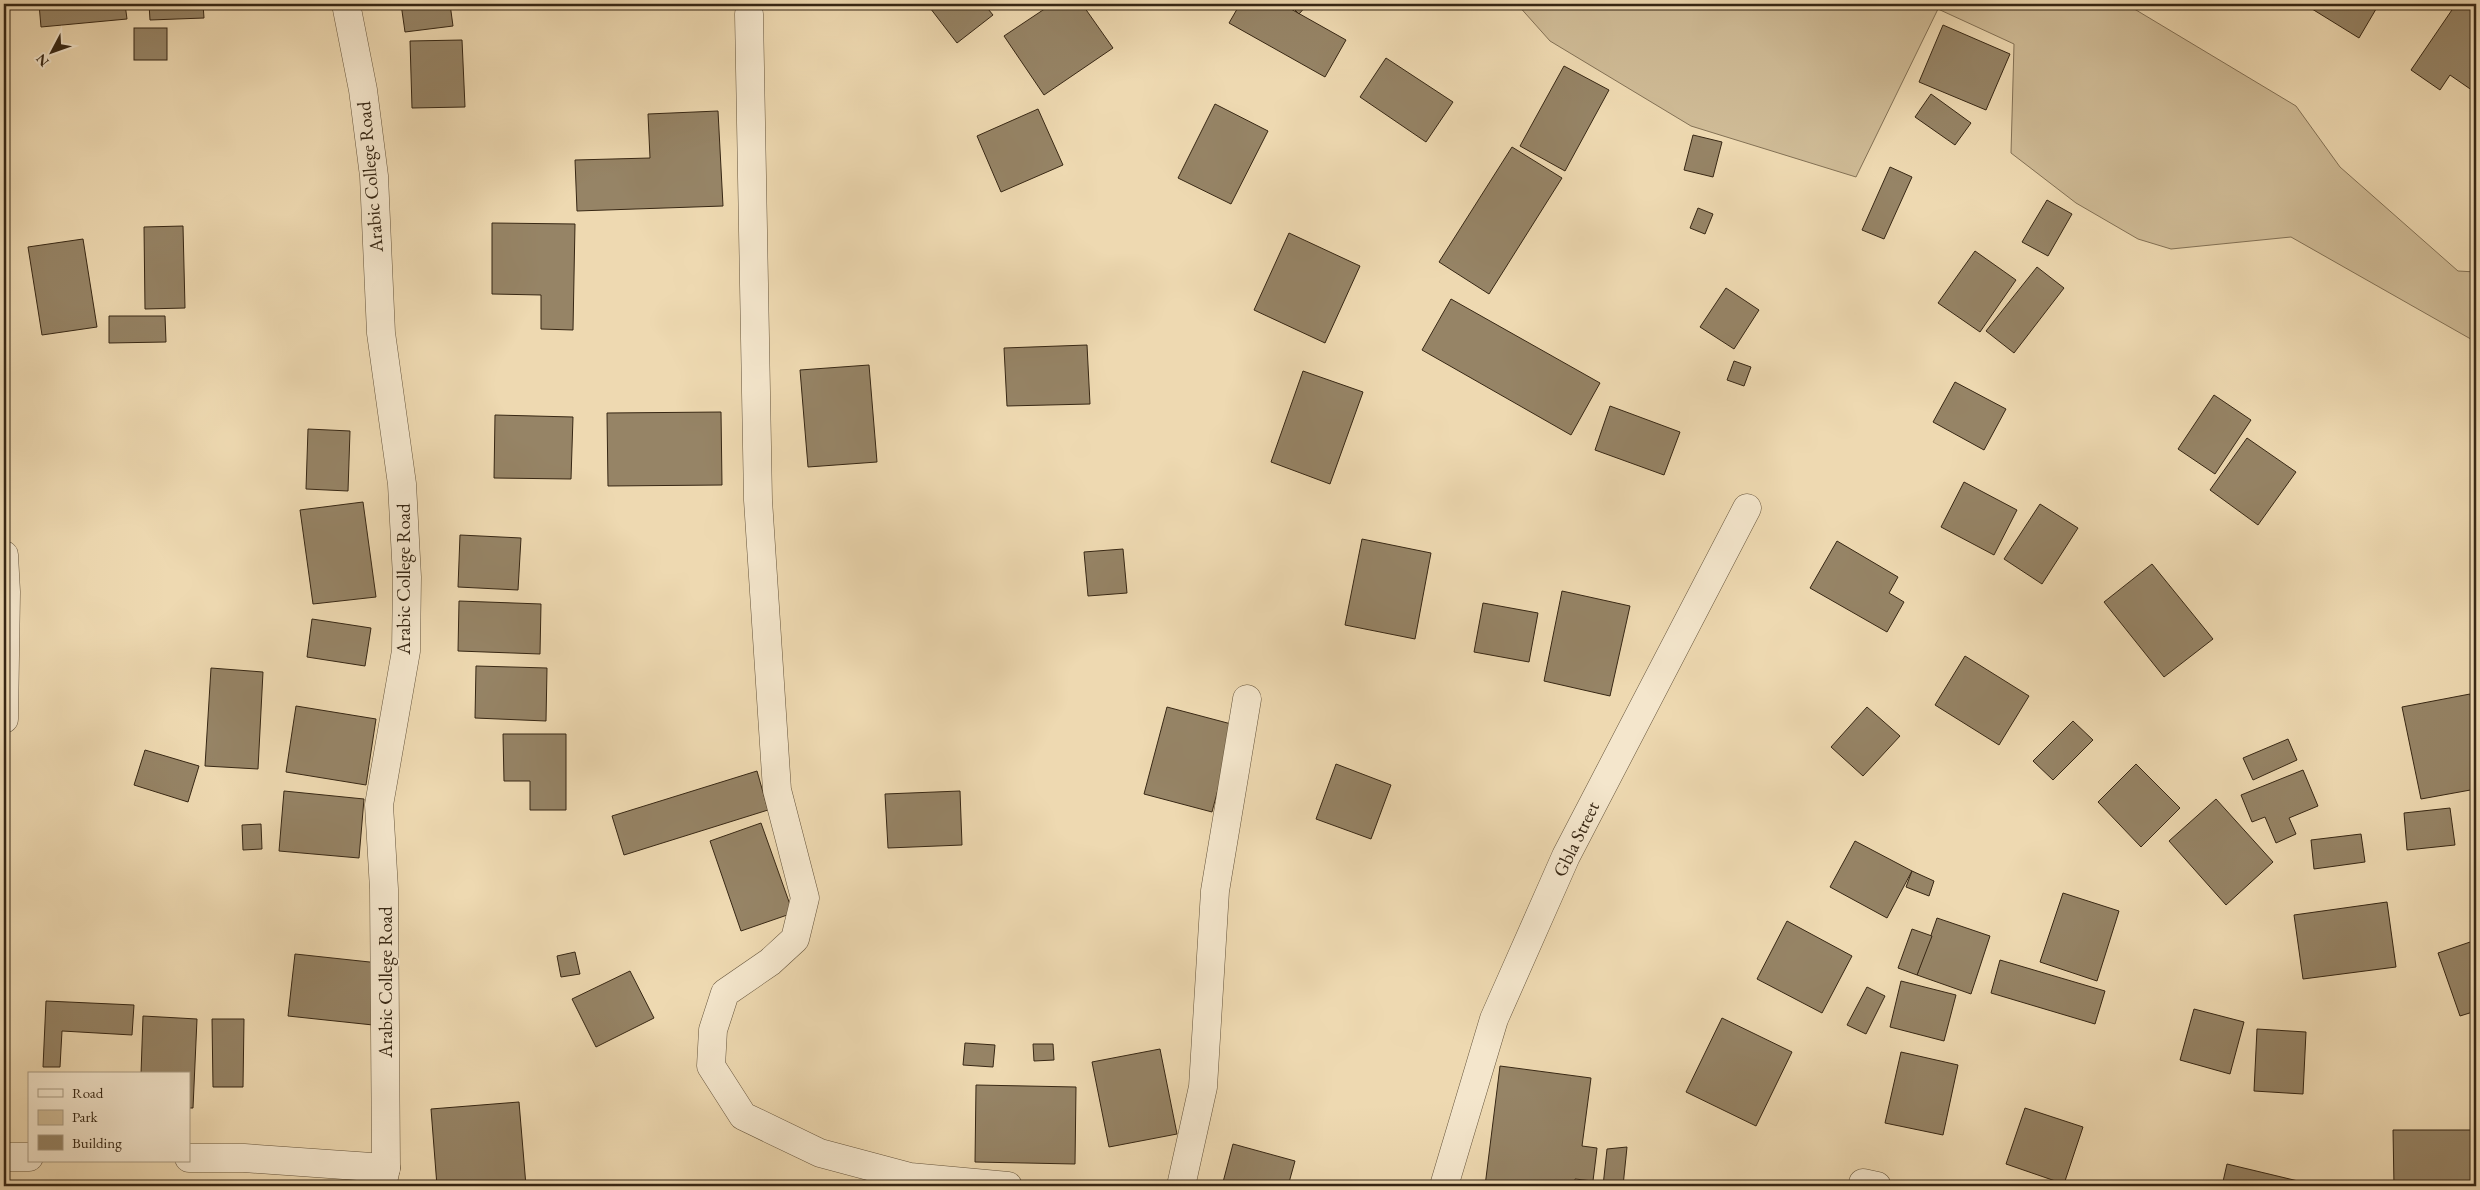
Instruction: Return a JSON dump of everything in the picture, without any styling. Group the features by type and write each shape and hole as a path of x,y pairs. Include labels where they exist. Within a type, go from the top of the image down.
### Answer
{"street":[{"name":"Arabic College Road","path":"346,4 362,90 374,176 381,333 402,484 407,577 406,651 379,806 384,889 384,1177"},
{"path":"749,14 758,500 777,790 805,898 795,939 770,962 725,993 713,1030 710,1066 743,1116 820,1153 910,1177 1008,1186"},
{"name":"Gbla Street","path":"1444,1186 1494,1019 1566,856 1747,508"},
{"path":"4,555 6,592 4,719"},
{"path":"1181,1186 1203,1087 1215,891 1247,699"},
{"path":"4,1156 28,1157"},
{"path":"190,1158 244,1158 384,1177"}],"green space":[{"path":"1517,4 2126,4 2296,106 2340,167 2458,271 2476,272 2476,342 2291,237 2171,249 2138,239 2076,203 2011,153 2014,44 1938,9 1856,177 1691,126 1550,41"}],"building":[{"path":"39,4 125,4 127,19 41,27"},
{"path":"149,4 203,4 204,18 150,20"},
{"path":"401,4 450,4 453,26 405,32"},
{"path":"927,4 984,4 993,15 957,43"},
{"path":"1052,4 1082,4 1113,48 1044,95 1004,36"},
{"path":"1240,4 1282,4 1346,40 1325,77 1229,23"},
{"path":"1289,4 1308,4 1299,14"},
{"path":"2304,4 2379,4 2359,38"},
{"path":"2456,4 2465,4 2476,12 2476,93 2450,75 2440,90 2411,70"},
{"path":"1943,25 2010,54 1986,110 1919,82"},
{"path":"134,28 167,28 167,60 134,60"},
{"path":"462,40 465,107 412,108 410,41"},
{"path":"1386,58 1453,102 1426,142 1360,97"},
{"path":"1564,66 1609,90 1565,171 1520,146"},
{"path":"1931,94 1971,123 1955,145 1915,117"},
{"path":"1215,104 1268,131 1231,204 1178,178"},
{"path":"1038,109 1063,165 1001,192 977,136"},
{"path":"718,111 723,206 577,211 575,160 650,158 648,114"},
{"path":"1693,135 1722,142 1713,177 1684,170"},
{"path":"1512,147 1562,178 1489,294 1439,262"},
{"path":"1890,167 1912,177 1884,239 1862,230"},
{"path":"2047,200 2072,214 2048,256 2022,242"},
{"path":"1698,208 1713,214 1705,234 1690,228"},
{"path":"492,223 575,224 573,330 541,329 541,295 492,294"},
{"path":"183,226 185,308 145,309 144,227"},
{"path":"1289,233 1360,266 1325,343 1254,310"},
{"path":"83,239 97,327 42,335 28,247"},
{"path":"1975,251 2016,280 1980,332 1938,303"},
{"path":"2037,267 2064,288 2014,353 1986,331"},
{"path":"1726,288 1759,310 1734,349 1700,327"},
{"path":"1451,299 1600,383 1571,435 1422,350"},
{"path":"109,316 165,316 166,342 109,343"},
{"path":"1087,345 1090,404 1007,406 1004,348"},
{"path":"1734,361 1751,367 1744,386 1727,380"},
{"path":"869,365 877,462 808,467 800,370"},
{"path":"1303,371 1363,392 1330,484 1271,462"},
{"path":"1955,382 2006,409 1984,450 1933,422"},
{"path":"2214,395 2251,420 2215,474 2178,449"},
{"path":"1610,406 1680,432 1664,475 1595,450"},
{"path":"721,412 722,485 608,486 607,413"},
{"path":"495,415 573,417 571,479 494,478"},
{"path":"308,429 350,431 348,491 306,489"},
{"path":"2247,438 2296,472 2258,525 2210,490"},
{"path":"1964,482 2017,510 1994,555 1941,527"},
{"path":"363,502 376,597 313,604 300,510"},
{"path":"2040,504 2078,528 2042,584 2004,559"},
{"path":"460,535 521,538 518,590 458,587"},
{"path":"1362,539 1431,553 1415,639 1345,625"},
{"path":"1837,541 1898,577 1889,593 1904,602 1887,632 1810,588"},
{"path":"1123,549 1127,593 1088,596 1084,552"},
{"path":"2152,564 2213,639 2164,677 2104,602"},
{"path":"1562,591 1630,606 1610,696 1544,681"},
{"path":"459,601 541,604 540,654 458,651"},
{"path":"1483,603 1538,613 1529,662 1474,652"},
{"path":"312,619 371,628 365,666 307,657"},
{"path":"1965,656 2029,696 1999,745 1935,705"},
{"path":"476,666 547,668 546,721 475,718"},
{"path":"211,668 263,672 258,769 205,766"},
{"path":"2470,694 2476,728 2476,789 2421,799 2402,707"},
{"path":"296,706 376,719 366,785 286,772"},
{"path":"1167,707 1235,725 1212,812 1144,794"},
{"path":"1867,707 1900,736 1863,776 1831,747"},
{"path":"2073,721 2093,740 2053,780 2033,761"},
{"path":"503,734 566,734 566,810 530,810 530,781 504,781"},
{"path":"2288,739 2297,760 2253,780 2243,758"},
{"path":"145,750 199,766 188,802 134,785"},
{"path":"1336,764 1391,785 1371,839 1316,819"},
{"path":"2136,764 2180,808 2141,847 2098,802"},
{"path":"2303,770 2318,806 2289,818 2296,834 2276,843 2265,817 2252,822 2241,795"},
{"path":"757,771 768,810 624,855 612,816"},
{"path":"284,791 364,799 359,858 279,851"},
{"path":"960,791 962,845 888,848 885,794"},
{"path":"2216,799 2273,862 2226,905 2169,841"},
{"path":"2450,808 2455,845 2407,850 2404,813"},
{"path":"761,823 793,913 741,931 710,841"},
{"path":"261,824 262,849 243,850 242,825"},
{"path":"2361,834 2365,862 2314,869 2311,840"},
{"path":"1855,841 1912,871 1887,918 1830,887"},
{"path":"1912,871 1934,881 1929,896 1906,887"},
{"path":"2063,893 2119,911 2097,981 2040,962"},
{"path":"2387,902 2396,967 2303,979 2294,915"},
{"path":"1937,918 1990,936 1971,994 1917,975"},
{"path":"1787,921 1852,956 1822,1013 1757,979"},
{"path":"1912,929 1932,936 1917,975 1898,968"},
{"path":"2476,940 2476,1011 2460,1016 2438,953"},
{"path":"575,952 580,974 561,977 557,956"},
{"path":"295,954 379,963 373,1025 288,1016"},
{"path":"2000,960 2105,991 2095,1024 1991,993"},
{"path":"630,971 654,1018 596,1047 572,999"},
{"path":"1901,981 1956,995 1944,1041 1890,1027"},
{"path":"1867,987 1885,996 1866,1034 1847,1025"},
{"path":"46,1001 134,1005 132,1035 62,1031 60,1067 43,1067"},
{"path":"2194,1009 2244,1022 2230,1074 2180,1060"},
{"path":"143,1016 197,1019 193,1108 190,1108 190,1072 141,1072"},
{"path":"1722,1018 1792,1052 1756,1126 1686,1092"},
{"path":"212,1019 244,1019 243,1087 213,1087"},
{"path":"2257,1029 2306,1032 2303,1094 2254,1091"},
{"path":"965,1043 995,1045 993,1067 963,1065"},
{"path":"1033,1044 1053,1044 1054,1060 1034,1061"},
{"path":"1160,1049 1177,1134 1109,1147 1092,1062"},
{"path":"1901,1052 1958,1065 1943,1135 1885,1123"},
{"path":"1500,1066 1591,1078 1582,1146 1597,1148 1593,1181 1575,1179 1574,1186 1485,1186"},
{"path":"976,1085 1076,1087 1075,1164 975,1162"},
{"path":"519,1102 526,1186 437,1186 431,1109"},
{"path":"2025,1108 2083,1127 2064,1184 2006,1164"},
{"path":"2393,1130 2473,1130 2474,1186 2394,1186"},
{"path":"1233,1144 1295,1161 1288,1186 1222,1186"},
{"path":"1627,1147 1623,1186 1603,1186 1607,1149"},
{"path":"2227,1164 2298,1181 2297,1186 2222,1186"}]}
